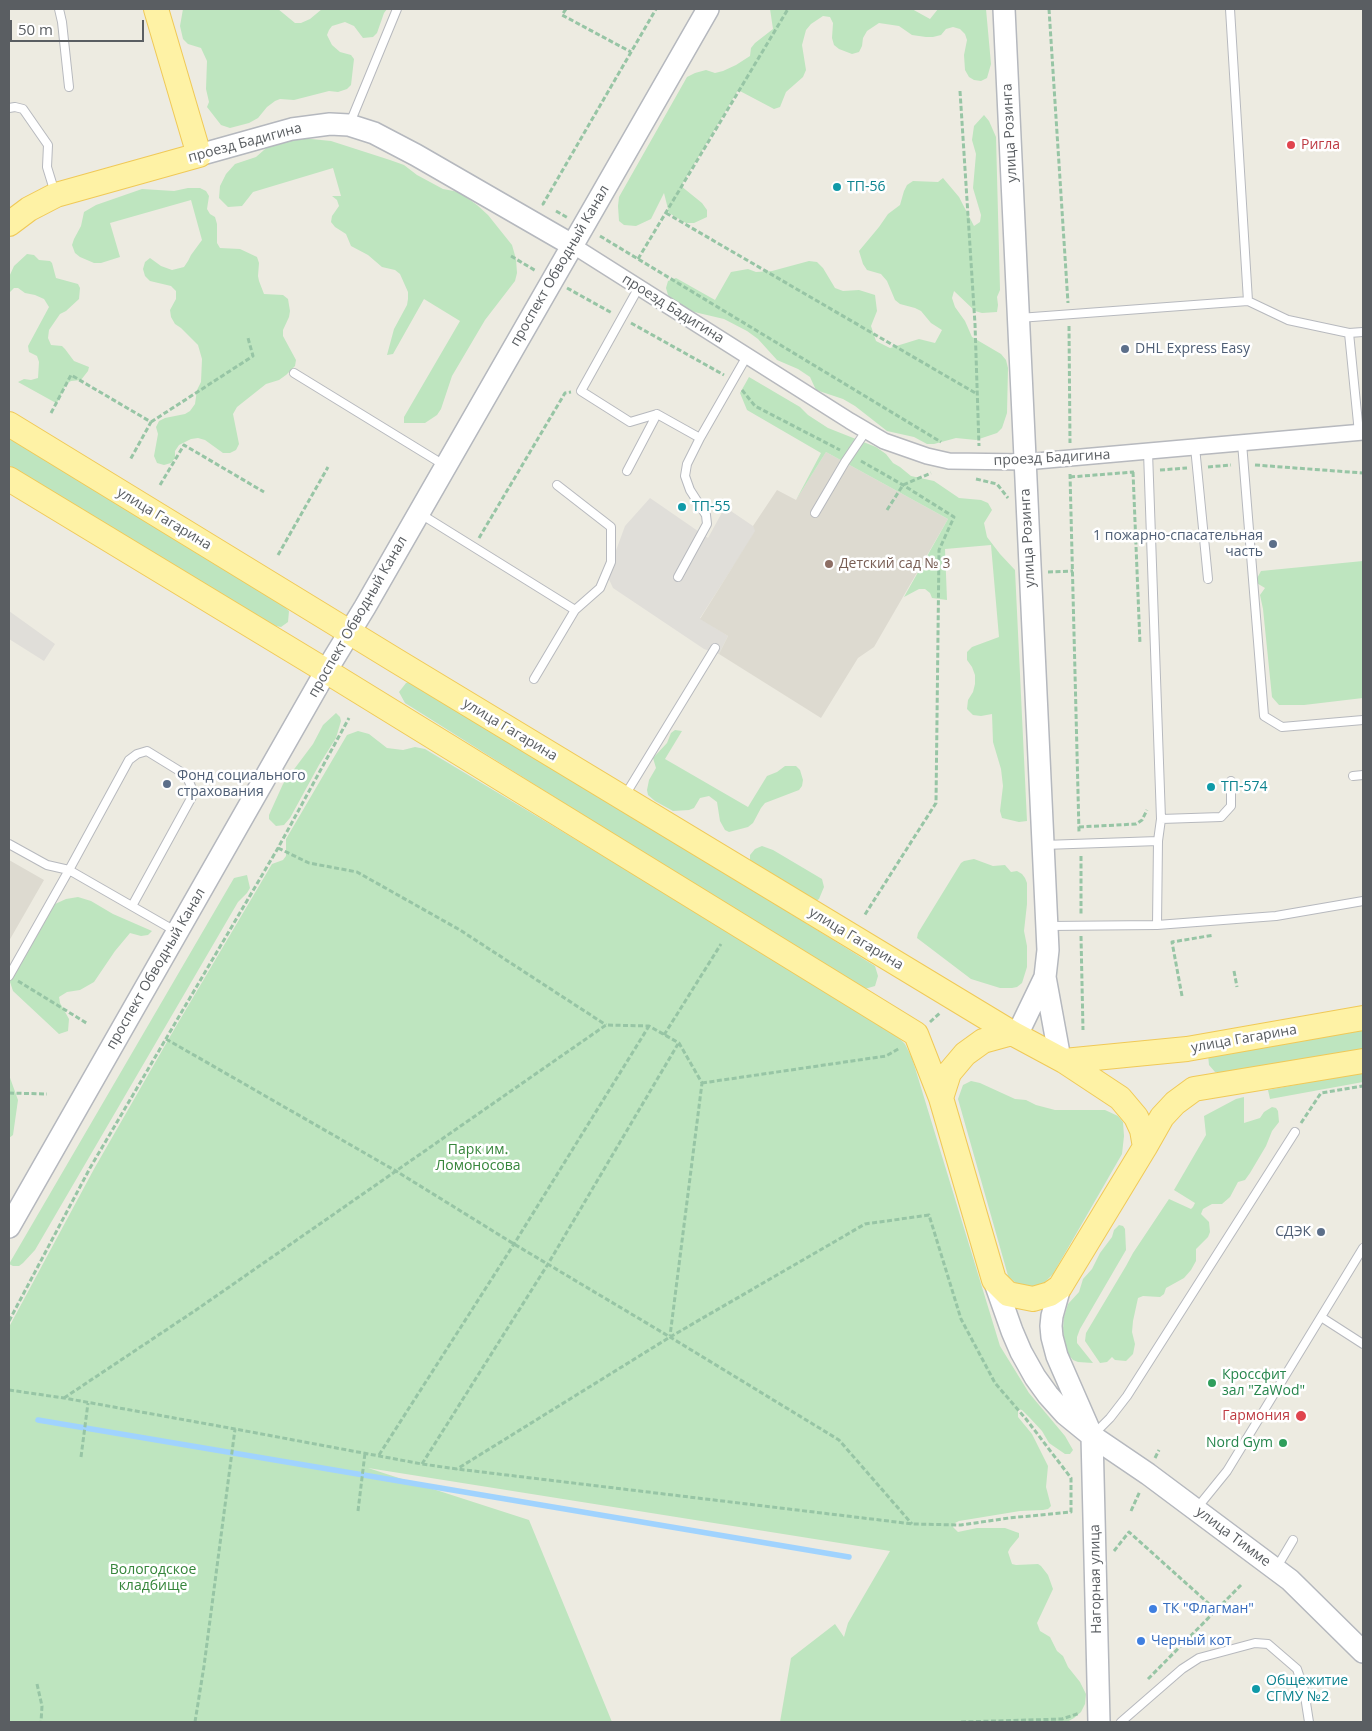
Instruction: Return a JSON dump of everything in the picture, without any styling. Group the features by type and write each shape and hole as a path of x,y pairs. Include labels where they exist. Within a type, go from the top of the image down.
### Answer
{"main road":[{"path":"156,9 199,155"},
{"name":"проспект Обводный Канал","path":"9,1227 326,671 350,633 708,9"},
{"name":"улица Розинга","path":"1004,9 1048,950 1045,977"},
{"name":"проезд Бадигина","path":"9,224 29,208 56,195 292,129 330,124 349,125 374,133 416,155 572,246"},
{"name":"улица Гагарина","path":"9,424 623,799 1014,1034 1062,1060 1120,1098 1136,1117 1142,1130 1145,1147"},
{"path":"9,479 326,671 916,1034 941,1098 994,1280 1008,1294 1026,1298 1041,1298 1060,1287"},
{"path":"941,1098 949,1074 964,1054 983,1041 1014,1034 1045,977"},
{"path":"1045,977 1062,1060"},
{"name":"улица Гагарина","path":"1062,1060 1187,1049 1363,1018"},
{"path":"1092,1436 1057,1356 1052,1337 1052,1316 1060,1287 1162,1117 1175,1103 1194,1089 1363,1061"},
{"name":"улица Тимме","path":"994,1280 1012,1331 1035,1377 1048,1396 1065,1414 1092,1436 1148,1474 1276,1569 1316,1604 1363,1652"},
{"name":"Нагорная улица","path":"1092,1436 1099,1722"}],"street":[{"name":"проезд Бадигина","path":"572,246 884,442 934,458 956,461 1025,462 1361,432"}],"lane":[{"path":"59,9 68,87"},
{"path":"349,125 397,9"},
{"path":"1230,9 1248,301"},
{"path":"9,108 15,107 23,110 48,145 46,167 56,195"},
{"path":"640,287 580,391 630,422 657,414 700,438"},
{"path":"1018,318 1248,301 1288,320 1349,333 1363,332"},
{"path":"1349,333 1361,432"},
{"path":"678,576 707,524 706,515 690,490 685,476 687,464 747,356"},
{"path":"294,373 446,466"},
{"path":"627,471 657,414"},
{"path":"815,513 866,431"},
{"path":"1242,443 1264,716 1282,727 1363,720"},
{"path":"1195,447 1208,579"},
{"path":"1148,452 1161,819 1158,841 1157,925"},
{"path":"534,679 575,610 600,588 611,562 612,527 558,485"},
{"path":"418,512 575,610"},
{"path":"623,799 715,648"},
{"path":"9,976 129,760 147,751 186,775 194,793 132,906"},
{"path":"1353,776 1363,775"},
{"path":"1161,819 1221,817 1231,806 1231,781"},
{"path":"1042,845 1158,841"},
{"path":"9,844 47,865 69,870 177,932"},
{"path":"1046,926 1157,925 1276,916 1363,901"},
{"path":"1092,1436 1110,1418 1127,1396 1295,1132"},
{"path":"1196,1509 1227,1471 1363,1248"},
{"path":"1321,1317 1363,1344"},
{"path":"1276,1569 1293,1540"},
{"path":"1121,1722 1182,1669 1199,1658 1255,1643 1268,1644 1297,1669 1304,1690 1309,1722"}],"path":[{"path":"566,9 562,15 631,52"},
{"path":"543,204 656,9"},
{"path":"788,9 638,259 949,446"},
{"path":"1049,9 1069,314 1070,477 1084,1030"},
{"path":"960,91 975,324 979,446"},
{"path":"666,213 977,394"},
{"path":"130,460 151,422 253,356 248,338"},
{"path":"50,413 71,375 151,422"},
{"path":"733,380 755,406 850,455 954,517 939,550 936,802 864,916"},
{"path":"474,547 566,393 580,391"},
{"path":"160,485 184,445 264,492"},
{"path":"1070,477 1244,464 1363,473"},
{"path":"278,555 328,467"},
{"path":"887,510 903,485 932,472"},
{"path":"1133,472 1140,647"},
{"path":"972,478 997,484 1010,499"},
{"path":"1030,573 1073,571"},
{"path":"9,1321 90,1168 278,848 349,718"},
{"path":"1079,827 1136,824 1142,820 1147,812 1147,802"},
{"path":"278,848 310,863 356,872 460,930 606,1025 649,1026 679,1043 702,1083 670,1337"},
{"path":"1182,996 1172,942 1218,934"},
{"path":"664,1035 721,944"},
{"path":"1234,971 1237,987"},
{"path":"9,976 88,1024"},
{"path":"702,1083 886,1056 896,1051 956,999"},
{"path":"64,1398 204,1305 606,1025"},
{"path":"379,1455 514,1244 649,1026"},
{"path":"166,1039 396,1171 839,1440 913,1524"},
{"path":"422,1464 548,1264 679,1043"},
{"path":"1295,1132 1321,1093 1363,1086"},
{"path":"9,1093 47,1094"},
{"path":"9,1390 64,1398 422,1464 457,1469 913,1524 961,1525 1071,1512 1071,1478 995,1383 961,1319 930,1215 865,1224 670,1337 457,1469"},
{"path":"81,1457 88,1403"},
{"path":"195,1722 235,1429"},
{"path":"358,1511 365,1453"},
{"path":"1113,1551 1129,1532 1217,1611"},
{"path":"37,1684 42,1706 40,1722"}],"shaded area":[{"name":"Детский сад № 3","path":"826,452 948,519 874,647 858,658 821,718 719,654 728,636 700,619 755,531 753,526 777,490 796,500"},
{"path":"650,498 708,538 725,507 753,526 756,531 700,618 728,636 719,654 704,649 613,588 607,575 625,526"},
{"path":"9,611 55,644 44,661 9,639"},
{"path":"9,860 44,880 9,941"}],"green space":[{"path":"183,9 278,9 295,23 301,23 310,19 322,9 387,9 377,33 373,37 363,38 354,26 345,22 332,26 329,30 327,35 332,45 340,52 351,55 354,59 351,85 347,89 338,92 329,91 294,100 280,99 267,107 258,118 249,123 230,128 221,125 207,107 209,102 206,89 207,61 201,48 188,44 183,39 180,26"},
{"path":"770,9 912,9 930,19 938,9 986,9 991,64 987,78 981,81 969,77 965,70 964,55 967,40 965,34 960,29 953,27 946,29 941,35 926,37 912,35 899,26 879,23 867,31 859,52 852,54 834,45 832,38 833,23 830,17 823,16 806,30 802,45 806,70 803,77 786,92 780,107 774,109 738,90 681,186 702,203 707,210 707,217 694,223 686,223 669,213 664,193 651,219 636,226 624,225 619,221 619,197 687,77 706,70 715,73 723,71 750,56 751,48 755,43 773,29"},
{"path":"984,115 989,121 996,137 1000,290 997,297 997,312 982,313 975,311 954,291 952,298 972,337 1001,354 1006,360 1008,368 1007,413 1002,428 997,433 976,440 956,438 927,444 914,437 887,431 843,399 816,390 810,377 798,369 777,360 758,339 747,331 724,319 690,311 672,301 668,295 666,288 668,281 676,278 715,300 731,272 748,269 756,272 772,271 809,261 817,262 823,268 835,288 843,291 859,290 875,295 877,311 871,326 876,341 890,348 919,339 935,343 942,330 931,323 921,311 900,304 895,300 887,281 881,274 867,270 859,251 888,214 900,205 907,185 913,181 938,182 943,178 959,197 974,226 980,222 981,215 973,188 976,154 972,140 974,126"},
{"path":"301,138 331,141 390,160 404,165 417,175 443,189 459,192 488,215 512,245 516,259 517,273 515,281 485,320 452,376 441,409 437,415 425,423 404,423 404,417 460,321 424,299 393,354 387,355 394,329 407,305 408,292 400,274 395,270 382,267 368,255 351,246 346,234 331,222 332,216 339,206 337,200 332,196 341,196 333,168 253,192 242,206 228,207 219,198 220,186 226,174 235,164 256,157 272,143"},
{"path":"200,188 206,191 209,196 207,209 215,217 217,243 220,248 240,249 257,257 259,263 258,276 264,294 283,295 288,299 290,311 283,330 283,336 296,360 295,366 286,375 279,380 266,384 237,407 233,414 239,444 236,450 230,453 223,453 205,440 191,439 179,445 175,451 175,458 171,463 164,465 157,463 154,456 158,434 156,427 159,421 185,414 195,404 197,390 201,382 202,359 198,345 175,324 171,317 170,310 176,299 176,291 171,286 150,281 145,276 143,269 145,262 150,258 161,266 172,270 184,267 202,240 191,200 110,223 120,257 101,263 94,263 75,253 72,245 81,226 84,212 96,205 142,189 174,191"},
{"path":"27,254 34,255 39,260 50,261 56,278 78,284 80,288 79,299 60,314 49,330 48,338 51,345 62,346 74,361 89,367 81,380 71,381 66,384 56,403 18,382 24,379 38,378 39,362 37,356 29,352 28,346 49,307 44,299 25,293 18,288 14,288 9,293 9,277 14,266"},
{"path":"749,377 800,407 808,415 828,428 876,447 911,476 934,481 959,498 981,500 988,503 992,510 984,523 987,537 1015,570 1027,821 1019,822 1002,818 1000,811 1003,786 1001,769 993,742 992,714 973,715 967,709 968,700 975,684 975,675 967,660 967,652 972,647 999,637 991,545 945,549 947,600 932,598 925,589 919,589 904,597 948,519 826,452 796,500 821,453 747,410 740,393"},
{"path":"9,435 277,600 289,611 288,622 281,627 266,624 9,465"},
{"path":"1363,561 1363,698 1304,705 1279,705 1272,697 1260,595 1265,588 1255,582 1261,571"},
{"path":"410,681 416,681 875,966 878,976 875,986 861,990 405,703 399,692"},
{"path":"336,713 341,721 336,738 290,818 284,825 276,826 269,819 269,815 283,784 313,744 323,725"},
{"path":"675,730 682,731 665,759 748,807 767,776 785,766 796,766 800,770 803,780 802,786 799,790 765,803 753,823 748,827 729,832 725,830 720,821 717,802 709,796 700,798 694,808 673,811 655,801 648,795 647,790 649,780 656,768 653,758 667,743 671,733"},
{"name":"Парк им. Ломоносова","path":"358,731 369,734 387,748 403,750 415,747 425,749 889,1028 905,1044 912,1058 1000,1346 1029,1393 1065,1436 1073,1450 1070,1454 1065,1454 1049,1443 1042,1431 1022,1410 1018,1409 1018,1417 1032,1434 1048,1466 1046,1487 1051,1506 1043,1510 1020,1511 959,1521 953,1527 958,1532 977,1528 1005,1528 1019,1533 1019,1537 1008,1552 1012,1564 1038,1564 1048,1575 1053,1589 1037,1623 1040,1631 1050,1637 1057,1651 1063,1656 1086,1694 1085,1704 1081,1712 1074,1718 1067,1722 780,1722 791,1658 835,1624 844,1637 848,1623 890,1551 368,1468 529,1520 612,1722 9,1722 9,1327 94,1169 175,1028 272,864 283,860 286,856 286,839 347,735"},
{"path":"762,846 773,850 822,879 824,887 819,899 816,901 812,900 750,863 750,855 755,849"},
{"path":"974,859 993,866 1005,865 1011,872 1017,871 1022,874 1027,883 1024,931 1027,946 1027,967 1022,983 1017,987 1000,988 971,979 917,938 918,933 961,863"},
{"path":"247,875 250,888 238,902 35,1250 19,1266 9,1264 234,878"},
{"path":"78,897 91,901 113,914 152,931 148,935 141,936 130,933 94,982 80,990 67,992 59,997 60,1003 69,1019 68,1031 59,1034 13,991 9,979 44,909 66,899"},
{"path":"1363,1026 1363,1050 1227,1072 1215,1072 1209,1065 1208,1055"},
{"path":"1363,1072 1363,1082 1270,1099 1268,1090"},
{"path":"9,1075 18,1100 13,1135 9,1138"},
{"path":"971,1081 980,1083 1015,1099 1026,1100 1055,1110 1105,1110 1118,1116 1123,1122 1122,1154 1053,1274 1042,1285 1035,1287 1017,1284 1008,1276 958,1099 963,1085"},
{"path":"1244,1097 1244,1123 1260,1118 1264,1112 1272,1107 1278,1111 1279,1122 1245,1180 1238,1182 1230,1197 1222,1204 1212,1204 1203,1209 1201,1214 1209,1222 1210,1232 1208,1237 1196,1249 1196,1261 1191,1270 1184,1278 1166,1288 1164,1294 1160,1297 1143,1296 1138,1298 1132,1332 1135,1344 1133,1354 1126,1361 1115,1360 1112,1357 1107,1362 1100,1363 1085,1341 1086,1333 1133,1253 1169,1199 1191,1209 1193,1207 1195,1203 1174,1190 1206,1135 1204,1116 1236,1099"},
{"path":"1119,1225 1125,1229 1126,1250 1077,1337 1077,1343 1093,1363 1078,1362 1073,1360 1067,1353 1064,1343 1064,1317 1068,1304 1079,1292 1083,1279 1092,1269 1100,1253 1112,1237 1114,1230"}],"waterway":[{"path":"38,1420 849,1557"}],"place":[{"name":"Ригла","path":"1291,145"},
{"name":"ТП-56","path":"837,187"},
{"name":"DHL Express Easy","path":"1125,349"},
{"name":"ТП-55","path":"682,507"},
{"name":"1 пожарно-спасательная часть","path":"1273,544"},
{"name":"Детский сад № 3","path":"829,564"},
{"name":"Фонд социального страхования","path":"167,784"},
{"name":"ТП-574","path":"1211,787"},
{"name":"СДЭК","path":"1321,1232"},
{"name":"Кроссфит зал \"ZaWod\"","path":"1212,1383"},
{"name":"Гармония","path":"1301,1416"},
{"name":"Nord Gym","path":"1283,1443"},
{"name":"ТК \"Флагман\"","path":"1153,1609"},
{"name":"Черный кот","path":"1141,1641"},
{"name":"Общежитие СГМУ №2","path":"1256,1689"}],"park label":[{"name":"Вологодское кладбище","path":"153,1578"}]}
